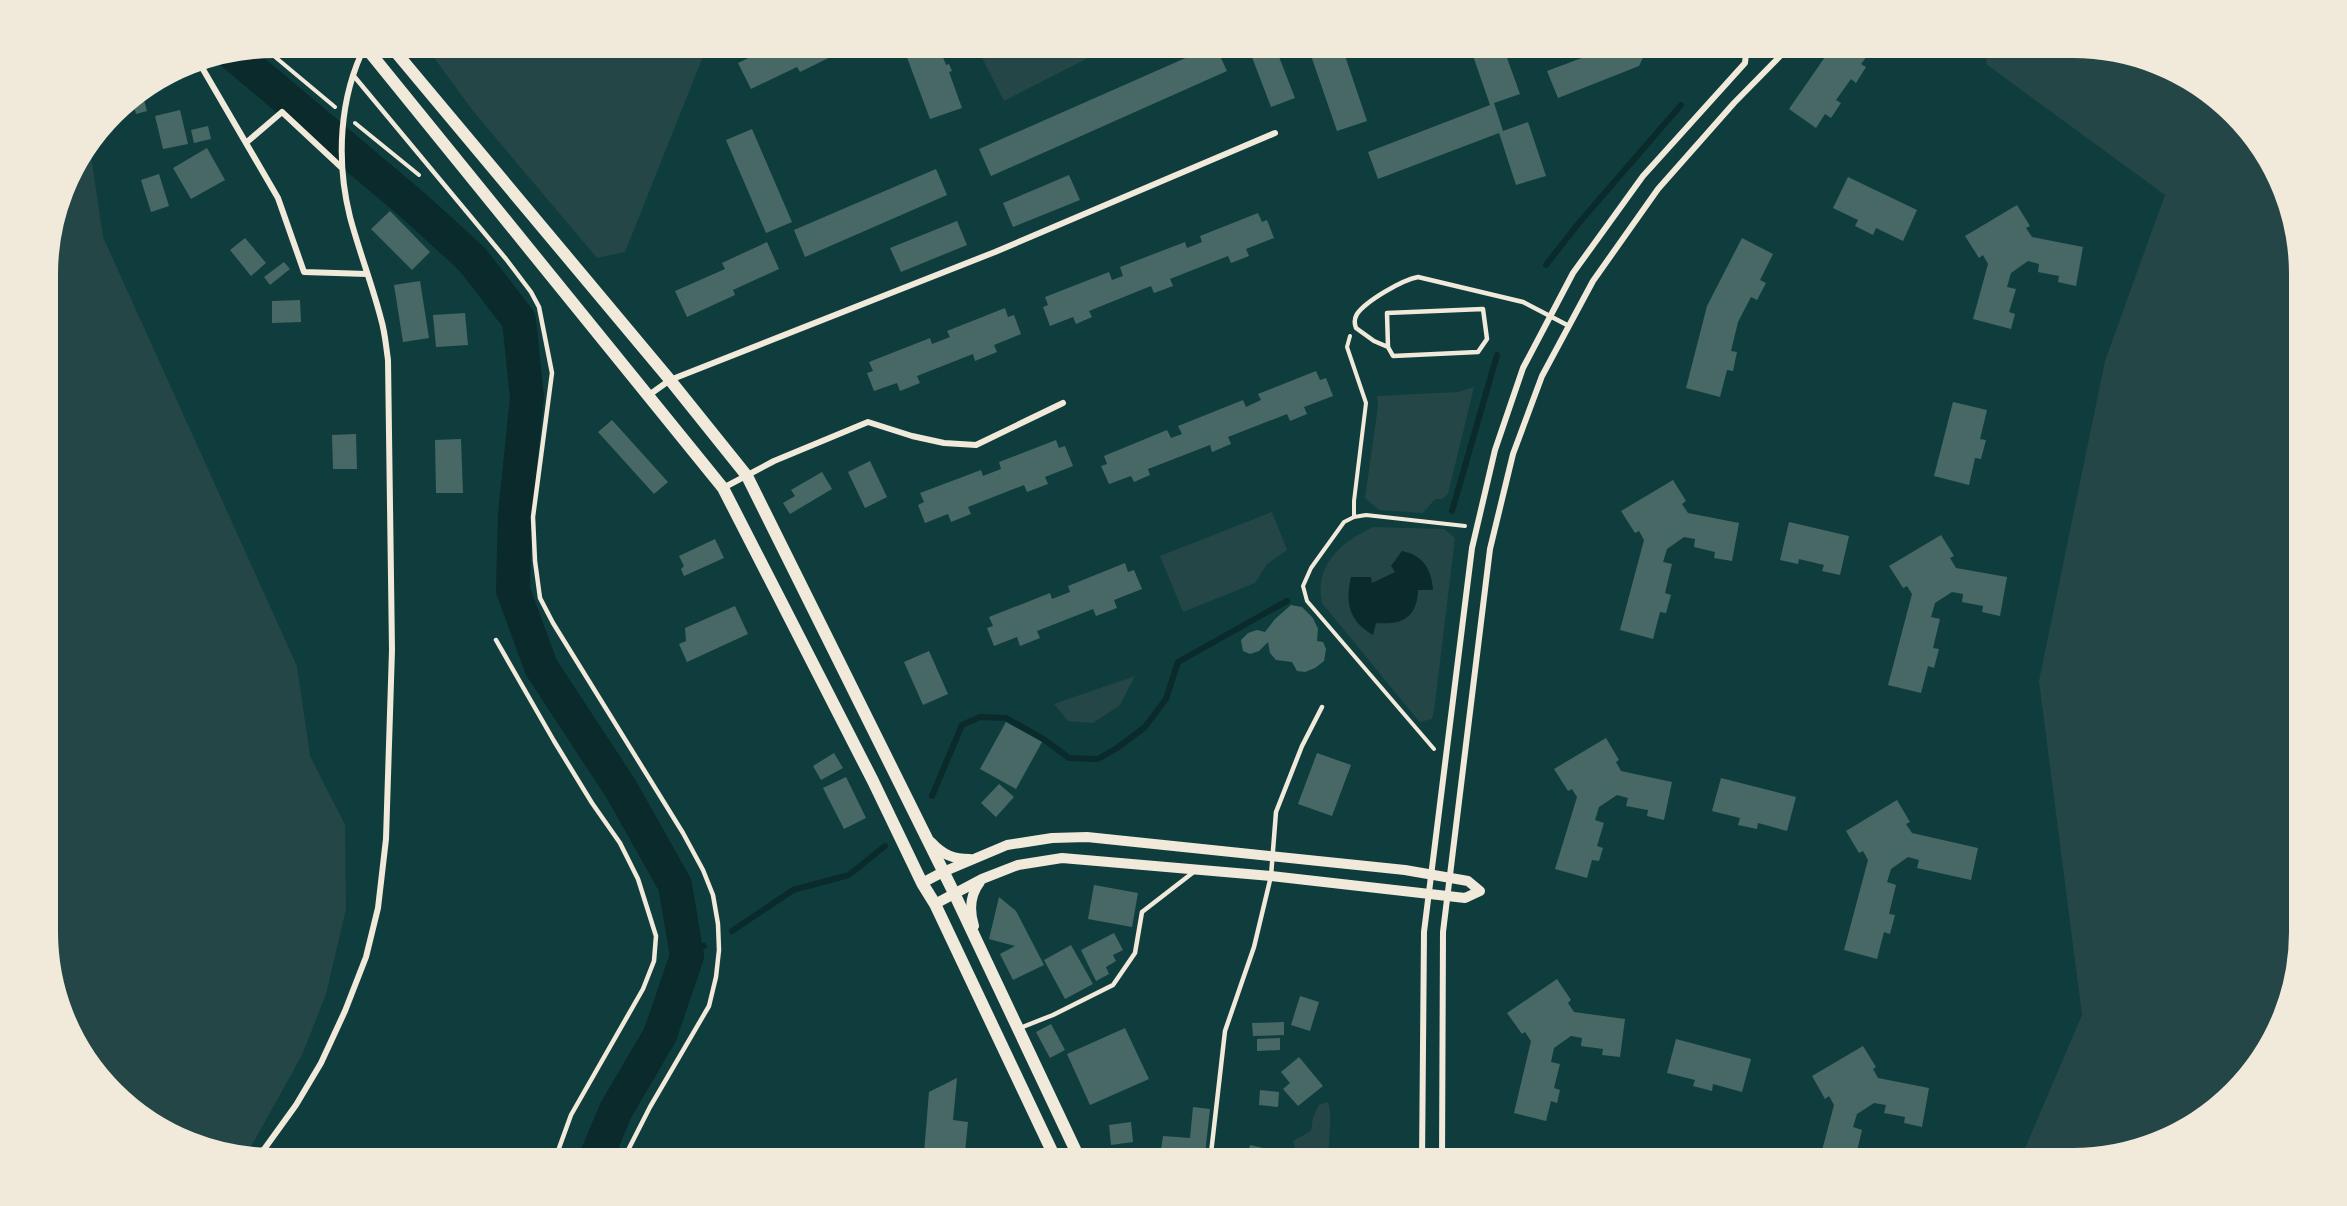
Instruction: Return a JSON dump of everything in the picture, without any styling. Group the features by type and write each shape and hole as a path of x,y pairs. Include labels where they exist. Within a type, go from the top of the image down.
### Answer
{"main road":[{"path":"373,54 723,488 873,781 922,883 935,904 1052,1152"},
{"path":"397,54 670,380 747,476 954,893 1076,1152"}],"street":[{"path":"261,1152 296,1105 321,1063 345,1011 366,957 378,908 386,839 392,650 388,360 382,320 350,215 342,168 342,128 352,75 361,54"},
{"path":"1422,1152 1424,932 1472,548 1495,450 1522,368 1573,273 1643,176 1745,63 1746,54"},
{"path":"1442,1152 1443,932 1490,549 1513,454 1542,376 1593,281 1658,189 1734,103 1782,54"},
{"path":"202,67 248,142 278,198 304,272 367,274"},
{"path":"248,142 282,112 342,168"},
{"path":"649,395 670,380 995,252 1275,133"},
{"path":"723,488 774,460 868,422 944,443 976,445 1063,403"},
{"path":"924,834 944,855 957,859 976,859"},
{"path":"922,883 1007,846 1052,838 1087,837 1273,855 1431,875 1468,881 1480,891 1466,898 1271,876 1062,858 1018,865 982,879 935,904"},
{"path":"982,879 972,896 970,914 981,942 983,956"}],"lane":[{"path":"352,75 506,259 531,292 539,307 552,373 533,517 540,598 553,623 683,833 703,870 713,895 718,924 719,950 709,1006 650,1107 627,1152"},
{"path":"1389,346 1387,313 1483,309 1487,339 1478,352 1393,356 1389,346 1374,340 1356,328 1354,321 1357,314 1408,279 1418,278 1523,302 1569,326"},
{"path":"496,640 554,741 620,843 638,879 656,936 654,961 643,989 571,1114 558,1152"},
{"path":"1211,1152 1225,1030 1254,947 1271,876 1276,812 1302,746 1322,707"},
{"path":"1017,1029 1053,1015 1113,985 1135,953 1142,912 1197,870"}],"path":[{"path":"272,54 426,180"},
{"path":"1354,517 1366,403 1347,347 1350,336 1356,328"},
{"path":"1434,749 1307,601 1303,591 1304,581 1344,522 1354,517 1366,514 1465,526"}],"shaded area":[{"path":"431,54 704,54 625,252 597,258 473,111"},
{"path":"980,54 1096,54 1004,101"},
{"path":"1987,54 2088,54 2130,61 2183,83 2229,118 2264,164 2286,217 2293,259 2293,947 2286,989 2264,1042 2239,1077 2218,1098 2183,1123 2157,1135 2130,1145 2088,1152 2022,1152 2082,1015 2039,681 2105,361 2165,195 1986,64"},
{"path":"90,153 103,237 297,666 310,756 345,825 346,909 326,994 302,1055 253,1143 246,1150 203,1140 164,1123 129,1098 108,1077 83,1042 66,1003 58,975 54,947 54,259 61,217 77,176"},
{"path":"1474,387 1448,494 1442,499 1435,499 1423,513 1379,510 1365,498 1378,406 1377,396 1458,392"},
{"path":"1272,512 1287,550 1267,564 1255,583 1183,612 1160,556"},
{"path":"1373,527 1444,529 1455,538 1432,719 1420,722 1322,603 1322,577 1326,566 1341,547"},
{"path":"1402,551 1416,556 1425,564 1431,576 1433,590 1418,590 1415,607 1406,618 1393,623 1376,623 1373,635 1359,624 1351,610 1349,586 1351,577 1371,577 1372,583 1395,572 1391,566"},
{"path":"1135,676 1120,705 1093,723 1068,721 1054,704"},
{"path":"1328,1102 1329,1152 1296,1152 1293,1141 1311,1131 1313,1117 1319,1105"}],"building":[{"path":"756,54 837,54 800,72 797,67 751,89 738,63"},
{"path":"906,54 942,54 946,65 949,64 952,71 949,72 962,108 930,119"},
{"path":"1195,54 1219,54 1227,71 991,176 979,149"},
{"path":"1251,54 1278,54 1295,98 1271,107"},
{"path":"1310,54 1344,54 1367,121 1337,131"},
{"path":"1472,54 1506,54 1520,94 1494,103 1503,131 1528,122 1546,176 1516,185 1499,133 1378,179 1368,152 1490,105"},
{"path":"1592,54 1645,54 1639,66 1558,98 1547,71"},
{"path":"1827,54 1868,54 1861,64 1866,67 1856,83 1851,79 1836,100 1841,103 1831,118 1825,114 1816,128 1789,109"},
{"path":"187,72 170,83 168,81"},
{"path":"143,97 147,111 136,114 133,104"},
{"path":"180,110 188,144 163,149 155,116"},
{"path":"208,126 211,139 194,143 191,130"},
{"path":"752,129 792,222 766,233 726,140"},
{"path":"207,148 225,180 191,199 173,168"},
{"path":"936,169 947,195 805,257 794,230"},
{"path":"159,174 169,206 151,212 141,180"},
{"path":"1069,175 1080,200 1013,227 1003,203"},
{"path":"1848,177 1917,210 1903,241 1876,228 1873,235 1855,226 1858,220 1833,208"},
{"path":"2017,205 2030,226 2026,228 2032,237 2083,247 2076,286 2058,282 2059,276 2038,272 2039,264 2028,261 2011,273 2007,287 2016,289 2009,312 2015,314 2011,329 1973,319 1988,264 1983,255 1979,258 1965,236"},
{"path":"390,211 430,252 412,270 371,229"},
{"path":"1258,213 1262,222 1267,220 1274,238 1246,249 1249,256 1231,263 1228,256 1170,279 1173,286 1154,293 1151,286 1089,311 1092,317 1076,324 1073,317 1050,326 1043,307 1048,305 1045,297 1109,272 1112,280 1123,276 1120,267 1185,242 1187,248 1202,242 1200,236"},
{"path":"957,221 967,245 901,272 890,248"},
{"path":"245,238 266,263 251,276 230,250"},
{"path":"1742,238 1773,254 1760,280 1766,283 1757,300 1751,297 1738,322 1731,351 1737,352 1733,371 1727,370 1720,397 1686,388 1707,306"},
{"path":"767,242 779,269 733,290 735,295 687,317 675,291 725,269 722,263"},
{"path":"284,262 290,269 270,285 264,277"},
{"path":"420,281 429,338 403,342 394,285"},
{"path":"300,300 301,322 272,323 272,301"},
{"path":"1005,308 1008,317 1014,315 1021,334 994,345 997,352 975,361 973,354 917,376 920,383 900,391 897,383 874,391 867,373 873,371 869,362 930,338 932,344 950,337 947,331"},
{"path":"465,313 468,345 436,347 433,315"},
{"path":"1316,371 1320,380 1326,378 1333,396 1304,407 1307,414 1290,421 1287,414 1228,437 1231,444 1212,452 1210,445 1148,469 1150,475 1134,482 1131,476 1109,484 1101,466 1107,464 1104,456 1167,430 1171,438 1182,434 1178,426 1243,400 1246,407 1261,400 1258,394"},
{"path":"1953,402 1987,410 1980,439 1986,440 1981,459 1975,458 1969,485 1934,476"},
{"path":"612,420 668,482 654,494 598,432"},
{"path":"356,434 357,469 333,469 332,435"},
{"path":"461,439 463,493 436,493 435,440"},
{"path":"1056,440 1059,448 1065,446 1073,466 1045,477 1048,484 1027,492 1024,485 968,507 971,514 951,522 948,514 925,523 918,505 924,502 920,493 981,470 983,476 1001,469 999,462"},
{"path":"870,461 887,497 865,508 848,472"},
{"path":"822,472 832,489 790,514 783,503 795,496 791,490"},
{"path":"1673,480 1686,501 1682,504 1688,513 1739,523 1732,561 1714,558 1715,552 1694,547 1695,539 1684,537 1667,549 1663,562 1672,564 1665,593 1671,595 1666,613 1660,612 1653,639 1620,630 1644,540 1639,531 1635,533 1621,511"},
{"path":"1789,522 1849,536 1840,575 1822,571 1824,565 1799,559 1798,564 1780,560"},
{"path":"1941,535 1954,556 1950,558 1956,568 2007,577 2000,616 1982,612 1983,606 1962,602 1963,594 1952,592 1935,603 1931,617 1940,619 1933,648 1939,649 1934,668 1928,666 1921,693 1888,685 1912,594 1907,586 1903,588 1889,566"},
{"path":"715,539 724,558 684,576 681,569 684,566 679,556"},
{"path":"1125,563 1128,572 1134,570 1142,589 1114,600 1117,608 1096,616 1093,609 1037,631 1040,638 1020,646 1017,637 994,646 987,628 993,626 989,617 1050,593 1052,599 1070,592 1068,586"},
{"path":"1291,605 1302,607 1313,618 1318,629 1317,641 1323,642 1326,649 1324,661 1305,672 1297,671 1292,662 1276,660 1270,653 1268,642 1259,651 1250,654 1243,651 1241,640 1248,633 1257,630 1265,632 1275,619"},
{"path":"735,606 748,634 687,662 679,644 686,641 685,628"},
{"path":"929,651 948,694 923,705 904,662"},
{"path":"1006,722 1042,742 1016,789 980,769"},
{"path":"1606,738 1619,760 1616,762 1621,771 1672,782 1664,820 1647,816 1648,810 1626,806 1628,798 1617,795 1599,807 1595,820 1604,823 1597,846 1603,848 1599,861 1592,860 1587,878 1555,869 1577,797 1572,789 1568,791 1554,769"},
{"path":"834,753 843,768 821,780 813,766"},
{"path":"1317,753 1351,765 1332,816 1298,804"},
{"path":"846,777 866,818 844,829 823,788"},
{"path":"1721,778 1796,797 1787,831 1758,823 1757,829 1738,825 1740,818 1712,811"},
{"path":"999,784 1014,797 996,817 981,803"},
{"path":"1897,800 1910,822 1906,824 1912,833 1978,848 1971,880 1917,868 1919,860 1908,857 1891,869 1887,882 1896,885 1889,914 1895,915 1890,934 1884,932 1877,959 1844,950 1868,860 1863,851 1859,853 1846,831"},
{"path":"1094,885 1138,893 1132,927 1088,919"},
{"path":"999,897 1016,911 1044,965 1013,980 1000,954 1015,946 989,939"},
{"path":"1114,933 1123,950 1113,955 1116,961 1106,967 1109,974 1096,981 1081,950"},
{"path":"1071,945 1093,984 1065,999 1044,960"},
{"path":"1557,979 1571,1000 1568,1003 1574,1012 1625,1019 1620,1057 1602,1055 1603,1049 1581,1046 1582,1038 1571,1036 1554,1048 1551,1062 1560,1064 1554,1088 1560,1090 1557,1103 1551,1101 1546,1121 1514,1113 1531,1041 1525,1032 1522,1034 1507,1013"},
{"path":"1300,996 1319,1002 1310,1031 1291,1025"},
{"path":"1284,1022 1284,1035 1253,1036 1252,1023"},
{"path":"1051,1024 1065,1050 1050,1058 1036,1032"},
{"path":"1125,1028 1149,1079 1090,1105 1067,1054"},
{"path":"1280,1038 1280,1050 1257,1051 1257,1039"},
{"path":"1676,1039 1751,1059 1742,1092 1713,1084 1712,1091 1693,1086 1695,1080 1667,1073"},
{"path":"1863,1046 1876,1067 1873,1069 1878,1078 1929,1088 1922,1127 1904,1123 1905,1117 1884,1113 1886,1105 1874,1103 1857,1114 1853,1127 1862,1130 1857,1152 1822,1152 1834,1105 1829,1096 1825,1099 1812,1076"},
{"path":"1299,1057 1323,1086 1298,1106 1283,1089 1290,1083 1281,1072"},
{"path":"957,1078 953,1120 968,1122 965,1152 924,1152 929,1092"},
{"path":"1260,1090 1279,1092 1278,1107 1259,1105"},
{"path":"1193,1107 1210,1109 1205,1152 1161,1150 1163,1136 1190,1138"},
{"path":"1131,1122 1133,1142 1111,1145 1109,1125"},
{"path":"1250,1145 1281,1152 1248,1152"}],"waterway":[{"path":"237,57 415,207 472,259 519,320 527,398 515,514 513,590 541,667 621,789 675,885 687,956 660,1035 616,1110 598,1152"},
{"path":"1546,265 1578,224 1681,105"},
{"path":"1452,511 1497,355"},
{"path":"932,796 962,725 980,717 1006,718 1042,738 1069,758 1098,759 1145,727 1166,699 1178,662 1287,601"},
{"path":"732,931 793,890 849,875 885,846"},
{"path":"687,956 704,946"}]}
